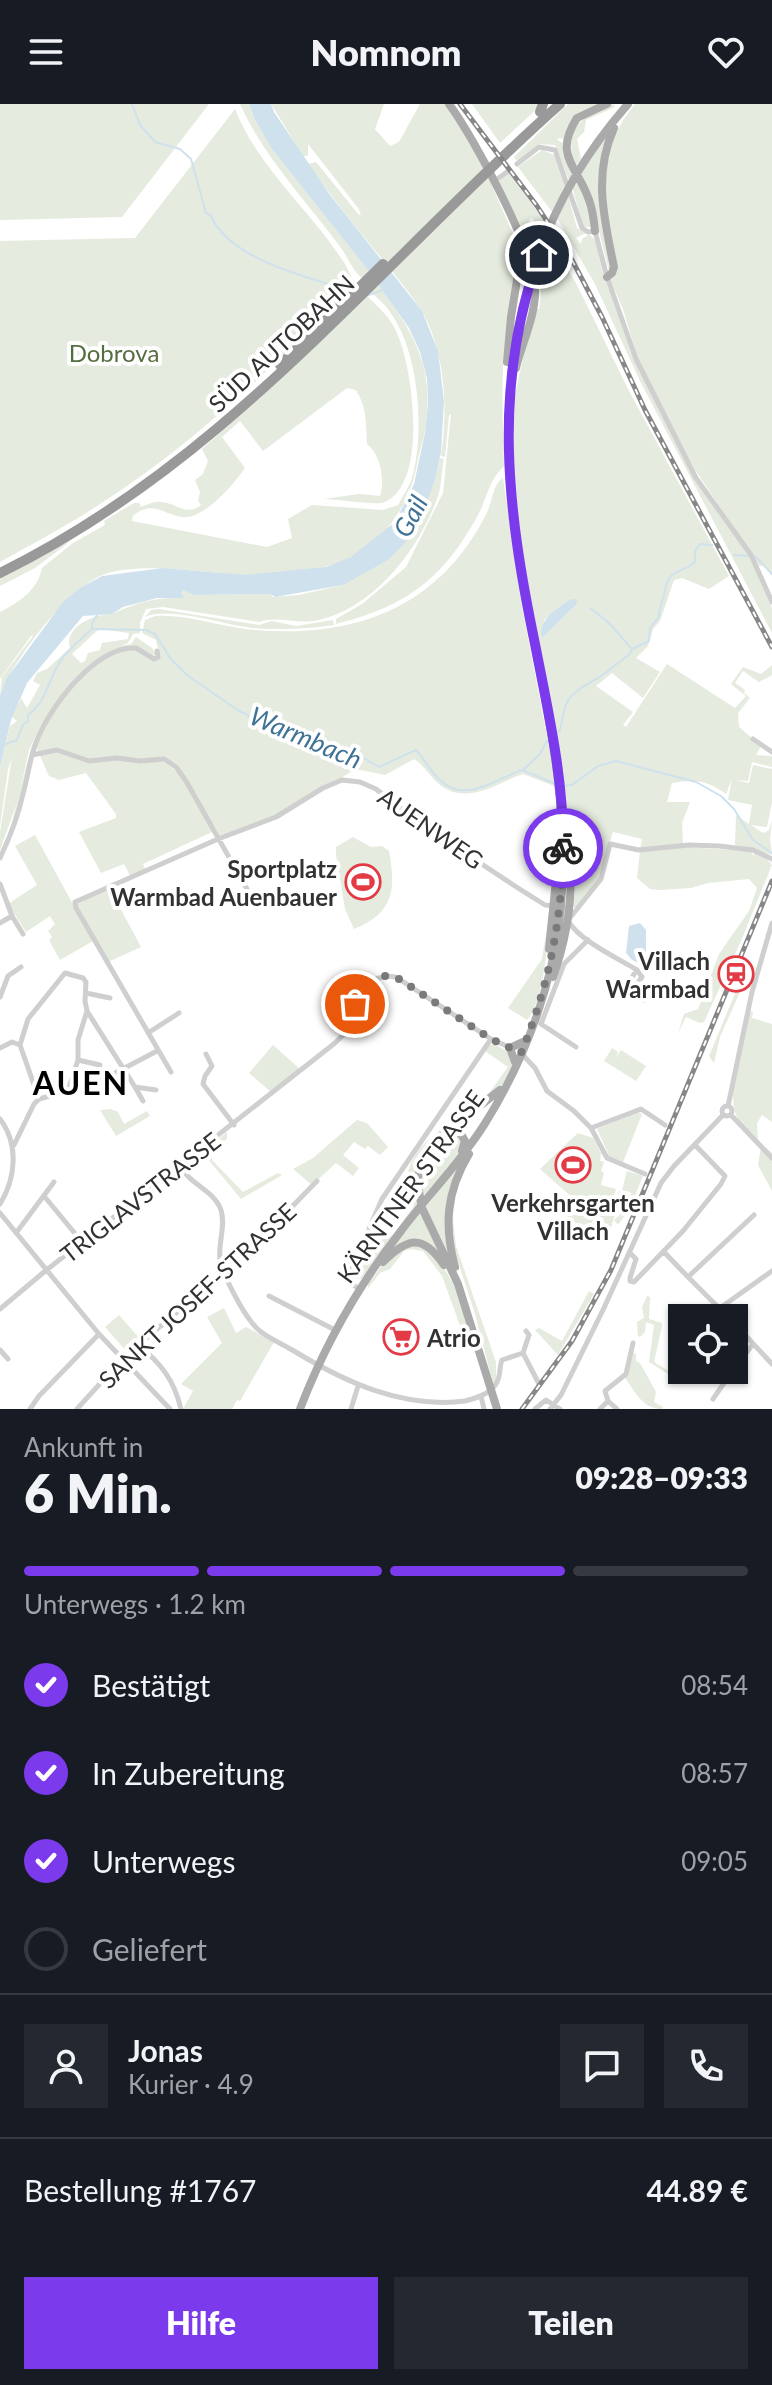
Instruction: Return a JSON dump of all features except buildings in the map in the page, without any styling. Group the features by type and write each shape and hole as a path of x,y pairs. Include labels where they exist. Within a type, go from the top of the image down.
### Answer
{"highway":[{"name":"SÜD AUTOBAHN","path":"0,573 81,530 199,449 550,104"},
{"name":"SÜD AUTOBAHN","path":"543,111 560,104"},
{"name":"SÜD AUTOBAHN","path":"0,566 75,525 166,463 330,321"},
{"path":"81,530 137,500"}],"main road":[{"path":"449,104 472,139 532,269 535,295 508,395"},
{"path":"595,231 589,199 568,159 566,142 577,118 607,104"},
{"path":"543,994 557,966 571,869 553,739 513,517 507,444 508,395 522,311 549,229 580,168 625,106"},
{"path":"607,277 614,267 601,202 602,164 605,148 625,106"},
{"path":"508,395 509,332 523,244"},
{"path":"548,978 563,821"},
{"name":"KÄRNTNER STRASSE","path":"300,1409 335,1330 359,1289 485,1124 506,1084 521,1053 548,978 563,922 555,909"},
{"path":"515,1066 510,1048 519,1046 527,1037"},
{"path":"458,1284 427,1219 417,1189 418,1174 423,1157 438,1137 506,1084"},
{"path":"485,1124 459,1171 449,1199 447,1229 458,1284 497,1409"},
{"path":"438,1137 453,1131 463,1137 462,1150 451,1165 451,1170"},
{"path":"371,1272 400,1246 416,1242 432,1248 446,1268 451,1270"}],"street":[{"path":"517,164 539,147 555,150 582,228 588,232 595,231 607,277 636,359 701,486 751,555 772,602"},
{"path":"493,182 507,172"},
{"path":"0,858 13,832 32,755 56,707 93,666 114,652 126,647 139,649 154,659 158,657 157,651"},
{"path":"753,739 772,752"},
{"path":"32,755 57,750 89,761 117,758 169,761 186,781 252,898"},
{"name":"AUENWEG","path":"148,1033 75,902 276,817 335,781 360,782 376,789 424,826 555,909"},
{"path":"644,1000 622,996 633,971 563,922 601,879 610,844 639,850 689,845 719,846 753,850 772,859"},
{"path":"0,884 12,916 23,934"},
{"path":"0,923 12,916"},
{"path":"552,1406 630,1253 661,1183 674,1166 732,1110 728,1106 752,992 772,923"},
{"path":"576,1047 541,1024 564,964 588,940"},
{"path":"0,997 8,976 21,967"},
{"path":"39,1099 20,1045 28,1019 65,973 86,980 87,1011 78,1040 78,1060 68,1090"},
{"name":"TRIGLAVSTRASSE","path":"0,1309 341,1038 364,988 377,977 396,977 491,1039 521,1053"},
{"path":"86,993 110,998"},
{"path":"87,1011 143,1101"},
{"path":"171,1072 148,1033 179,1013"},
{"path":"359,1289 348,1281 348,1277 377,1208 491,1039"},
{"path":"0,1048 12,1042 20,1045"},
{"path":"0,1204 7,1191 14,1145 39,1099 96,1083 157,1051"},
{"path":"521,1053 547,1091 591,1128 607,1158 645,1174"},
{"name":"TRIGLAVSTRASSE","path":"206,1054 212,1066 203,1084 234,1125"},
{"path":"78,1060 100,1065"},
{"path":"515,1066 531,1064"},
{"path":"135,1087 156,1090"},
{"path":"591,1128 641,1109 665,1125"},
{"path":"727,1115 772,1158"},
{"path":"0,1119 14,1145"},
{"path":"630,1253 636,1259 630,1281 634,1282 664,1252 721,1184 725,1176 696,1146"},
{"path":"180,1166 183,1173 209,1193 222,1211 220,1258 224,1272 255,1328 318,1366 395,1402 433,1407 481,1396 497,1383 502,1360 523,1353"},
{"name":"SANKT JOSEF-STRASSE","path":"77,1409 123,1359 247,1253 317,1181"},
{"path":"16,1233 54,1182"},
{"path":"44,1196 82,1242"},
{"path":"0,1213 99,1334 170,1409"},
{"path":"688,1277 754,1215"},
{"path":"664,1252 716,1304"},
{"path":"726,1304 772,1271"},
{"path":"269,1296 335,1330"},
{"path":"526,1331 528,1340 523,1353 539,1384"},
{"path":"30,1409 99,1334"},
{"path":"748,1339 772,1364"},
{"path":"617,1409 608,1401 605,1391 626,1374 633,1343"},
{"path":"748,1351 753,1344"},
{"path":"138,1345 169,1376 181,1409"},
{"path":"0,1350 8,1359"},
{"path":"713,1399 723,1384"},
{"path":"351,1409 358,1386"},
{"path":"481,1396 484,1409"},
{"path":"535,1409 546,1400 560,1409"},
{"path":"600,1409 608,1401"}],"green space":[{"path":"0,104 209,104 122,217 0,220"},
{"path":"240,104 249,104 272,149 370,272 363,279 261,143"},
{"path":"271,104 384,104 375,129 390,146 399,142 420,104 447,104 476,150 518,245 517,280 503,369 504,466 491,484 465,537 436,573 403,598 361,617 336,624 336,619 362,604 406,567 443,493 451,414 445,457 441,456 443,378 429,324 409,293 308,164 316,162 359,215 358,208 308,144 308,156 303,156"},
{"path":"472,104 542,104 500,143"},
{"path":"568,104 599,104 575,116 564,139 557,140 563,143 564,154 587,205 590,227 584,227 582,223 555,145 539,144 517,161 514,157"},
{"path":"613,104 615,107 586,120 584,132 577,139 581,159 574,166 572,142 577,126 591,114"},
{"path":"635,104 772,104 772,576 764,566 759,566 694,468 638,359 611,282 603,182 612,140"},
{"name":"Dobrova","path":"235,109 257,151 345,264 354,282 349,286 351,289 264,374 172,453 93,508 0,562 0,241 135,238"},
{"path":"607,133 601,159 612,267 609,271 592,203 581,175"},
{"path":"542,150 554,155 566,186 553,213 518,167"},
{"path":"509,173 547,225 544,231 541,232 532,218 526,237 520,231 498,182"},
{"path":"568,195 577,228 586,233 576,238 581,244 589,234 596,241 603,274 629,345 677,445 748,553 772,608 772,633 641,383 595,284 557,218"},
{"path":"556,251 576,283 629,391 729,576 709,589 682,578 674,580 648,646 636,658 660,672 643,698 612,673 596,686 633,712 623,725 626,727 667,664 735,708 746,696 731,684 743,667 761,674 772,665 772,675 759,682 743,671 735,683 750,698 738,713 739,727 761,746 756,755 772,756 772,767 752,762 748,781 736,780 749,783 753,765 772,769 772,802 767,827 751,825 763,833 769,830 772,820 772,855 735,845 736,815 749,824 752,805 728,800 732,779 726,794 700,782 672,783 667,802 690,802 682,823 683,844 640,849 642,839 613,832 598,880 576,908 572,906 575,894 562,779 519,532 513,470 514,399 534,309 535,274 539,309 545,252","holes":["569,600 576,605 542,638 544,620"]},
{"path":"379,285 412,336 427,387 424,434 414,478 388,528 360,552 343,561 315,569 245,575 149,568 100,576 71,597 42,628 17,663 0,695 2,677 33,636 0,679 0,612 32,589 42,568 73,543 105,525 104,521 134,503 139,503 141,507 161,502 186,510 201,505 195,480 203,474 208,461 202,449 367,296 392,324 402,345 407,368 413,421 412,448 408,472 399,491 381,503 324,499 359,494 380,496 382,475 379,461 367,444 362,403 356,390 347,388 263,451 240,421 222,437 245,468 227,490 203,511 180,517 148,508 133,516 132,521 267,547 292,538 288,519 312,505 383,510 398,505 411,481 419,416 414,372 401,331 388,309 371,292"},
{"path":"440,458 444,459 438,496 407,555 377,589 339,613 311,621 274,619 259,622 163,607 146,609 140,623 140,633 133,634 128,643 121,646 131,644 136,637 152,648 157,656 133,646 118,649 92,667 67,693 42,729 10,830 17,803 0,850 12,757 0,826 0,768 10,726 17,721 12,717 21,698 27,708 40,685 33,681 37,673 47,669 70,648 70,637 80,625 97,616 147,601 185,597 181,593 183,590 195,595 271,594 273,597 299,595 343,585 435,480","holes":["99,629 129,633 128,639 102,643 100,650 88,653 81,663 72,654","43,720 31,748 20,791 29,750"]},
{"path":"503,478 522,607 557,787 523,774 482,791 450,791 414,759 385,775 355,769 281,817 222,839 177,765 168,760 161,761 185,782 212,832 143,864 146,871 131,877 124,864 101,873 79,832 116,818 116,814 86,773 59,780 49,776 36,747 56,709 84,674 107,657 131,648 150,659 160,657 156,640 142,633 145,620 155,616 189,618 245,629 298,631 351,624 400,606 422,592 456,560 480,527 495,488"},
{"path":"72,540 35,568 0,586 0,578"},
{"path":"151,610 259,625 272,621 296,626 333,620 334,625 262,629 183,615 156,614 145,617"},
{"path":"35,835 93,941 60,960 49,940 52,937 48,931 55,924 50,916 26,932 8,904 37,885 15,846"},
{"path":"353,837 371,847 382,846 389,851 392,877 392,888 384,907 367,923 354,929 345,909 336,855 336,847"},
{"path":"683,847 751,851 754,856 754,852 766,858 772,865 704,1022 686,1017 678,1033 684,1014 698,1009 719,954 749,911 757,888 749,879 659,890 650,889 637,878 640,851"},
{"path":"110,889 141,947 108,962 77,909 77,901"},
{"path":"550,909 547,951 538,999 527,1020 508,1008 542,959"},
{"path":"744,972 754,973 750,989 746,987 740,992 720,1037 714,1063 709,1056"},
{"path":"750,1011 753,1012 752,1018 772,1024 772,1122 762,1115 757,1123 758,1140 772,1153 772,1191 758,1165 761,1147 742,1125 734,1107 734,1080"},
{"path":"273,1045 300,1069 271,1092 249,1073"},
{"path":"489,1045 496,1045 510,1053 513,1066 509,1075 488,1099 423,1152 419,1205 361,1279 353,1278 351,1273 371,1229 392,1236 414,1206 408,1186 409,1169 416,1155 441,1129 485,1097 508,1067 485,1051"},
{"path":"612,1048 618,1052 615,1059 621,1050 646,1066 636,1081 604,1061"},
{"path":"100,1110 118,1112 124,1124 147,1111 150,1116 116,1136"},
{"path":"638,1112 642,1114 622,1165 612,1161 597,1129"},
{"path":"357,1120 367,1123 388,1147 380,1155 368,1146 365,1149 354,1142 343,1155 359,1168 353,1176 336,1163 312,1185 293,1169 313,1158"},
{"path":"227,1132 227,1139 211,1150 212,1160 243,1192 278,1173 282,1175 241,1199 202,1152"},
{"path":"452,1133 462,1138 460,1151 422,1201 420,1178 425,1161 435,1147"},
{"name":"Verkehrsgarten Villach","path":"578,1133 593,1138 601,1153 600,1161 604,1162 601,1171 604,1173 601,1185 616,1189 611,1206 583,1201 596,1205 592,1223 607,1231 603,1237 567,1218 574,1199 540,1169"},
{"path":"463,1159 447,1207 449,1258 425,1208"},
{"path":"627,1171 643,1176 629,1210 618,1225 614,1220 623,1212 616,1210 611,1228 594,1224 599,1206 614,1209 619,1191 627,1194 626,1204 632,1193 622,1190"},
{"path":"455,1198 453,1218 456,1246 496,1362 496,1381 493,1383 453,1246 450,1224"},
{"path":"421,1211 445,1262 417,1241 384,1259"},
{"path":"421,1245 441,1264 454,1286 471,1336 469,1341 466,1342 442,1276 423,1251 404,1251 390,1269 380,1273 368,1288 390,1257 402,1250"},
{"path":"589,1291 594,1294 558,1355 535,1330 539,1328 562,1341"},
{"path":"647,1296 650,1297 649,1319 662,1323 654,1362 668,1371 668,1374 649,1362 654,1325 646,1322 645,1332 638,1336 637,1322 644,1318 642,1307"},
{"path":"224,1308 236,1333 246,1327 274,1342 240,1401 237,1400 232,1409 183,1409 193,1391 181,1384 222,1343 207,1317"},
{"path":"119,1315 140,1339 126,1351 105,1327"},
{"path":"636,1353 636,1361 656,1392 654,1402 662,1409 644,1403 625,1378 632,1354"}],"water":[{"name":"Gail","path":"249,104 271,104 330,195 422,311 438,351 444,401 441,452 435,480 418,525 406,542 388,560 343,585 275,597 271,594 194,595 183,590 181,593 185,597 182,598 157,598 123,607 112,614 83,616 27,683 11,720 0,768 0,695 7,678 63,602 80,588 102,576 163,568 245,575 326,567 351,557 395,522 414,484 428,403 427,379 420,352 409,328 368,270 272,149"},
{"path":"577,600 576,605 542,638 542,626 549,616"},
{"path":"640,923 646,930 646,959 641,964 626,953 629,926"}],"waterway":[{"path":"132,104 140,125 155,142 180,149 191,159 206,213 235,244 272,265 349,290"},
{"path":"366,296 383,290"},
{"path":"555,733 560,731 566,704 574,693 629,655 632,649 649,641 650,628 659,617 669,579 695,562 695,551 700,544 712,545"},
{"path":"734,555 748,556"},
{"path":"755,556 772,574"},
{"path":"590,608 608,622 632,649"},
{"name":"Warmbach","path":"97,615 92,629 146,630 155,634 170,658 187,675 236,709 343,757 362,757 379,767 416,750 440,780 460,790 481,787 522,770 556,784"},
{"name":"Warmbach","path":"0,746 17,740 59,663 91,630"},
{"path":"524,769 539,755 548,740"},
{"name":"Warmbach","path":"563,786 572,785 598,766 616,761 696,782 721,796 734,809 753,840 772,853"}],"railway":[{"path":"460,104 537,206 572,260 645,410 772,647"},
{"path":"522,1409 572,1341 611,1270 772,881"}],"way so far":[{"path":"355,1004 372,980 396,977 491,1039 521,1053 536,1016 552,959 559,923 563,848"}],"place":[{"name":"Sportplatz Warmbad Auenbauer","path":"363,882"},
{"name":"Villach Warmbad","path":"736,974"},
{"name":"Verkehrsgarten Villach","path":"573,1165"},
{"name":"Atrio","path":"401,1337"}],"district":[{"name":"AUEN","path":"81,1082"}],"route":[{"path":"539,255 531,276 512,359 507,444 514,530 559,778 563,848"}]}
